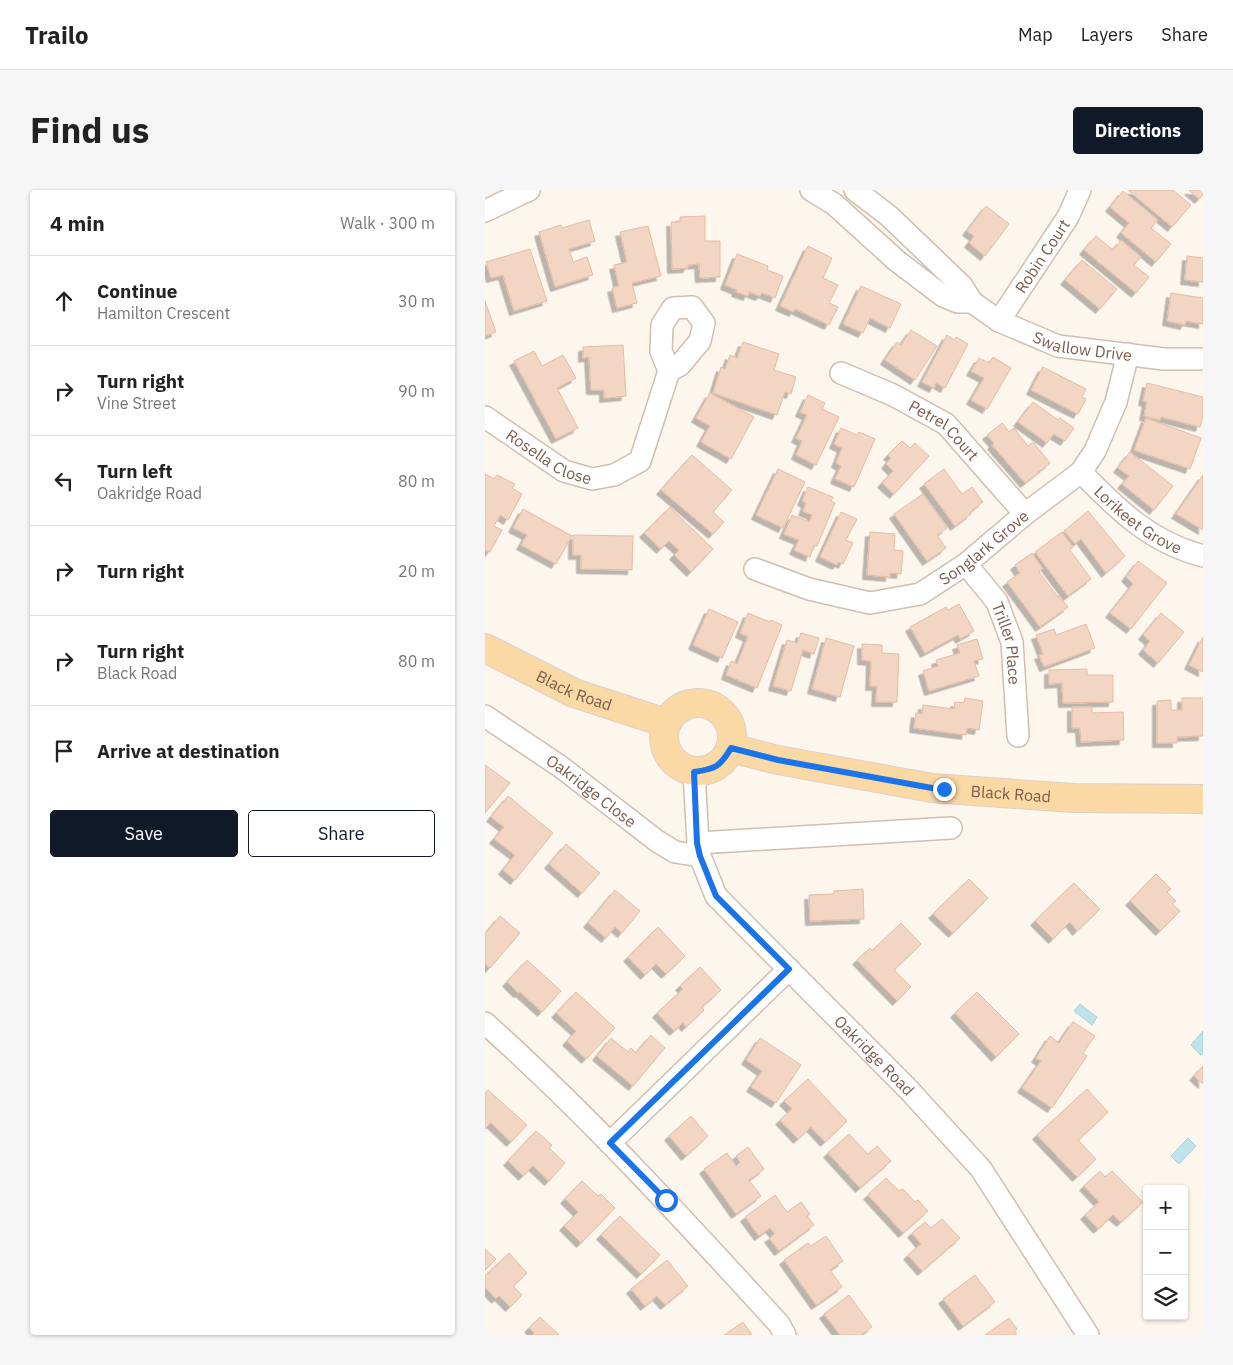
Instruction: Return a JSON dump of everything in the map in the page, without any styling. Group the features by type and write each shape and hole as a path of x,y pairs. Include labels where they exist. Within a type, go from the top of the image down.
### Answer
{"main road":[{"name":"Black Road","path":"485,648 575,692 667,723"},
{"path":"699,703 717,708 730,724 731,748 724,760 711,769 694,772 679,766 665,747 667,723 678,709 699,703"},
{"name":"Black Road","path":"731,748 778,760 932,788 1082,798 1203,799"}],"street":[{"path":"485,211 529,190"},
{"name":"Swallow Drive","path":"811,190 834,204 897,261 943,296 958,302 972,302"},
{"name":"Swallow Drive","path":"855,190 889,216 962,286 972,302 999,321 1058,346 1164,359 1203,359"},
{"name":"Robin Court","path":"999,321 1068,217 1080,190"},
{"name":"Songlark Grove","path":"755,569 809,588 870,603 920,594 966,564 1025,514 1081,472 1095,451 1116,402 1128,354"},
{"name":"Rosella Close","path":"485,417 565,471 592,479 613,475 640,461 669,371"},
{"name":"Petrel Court","path":"841,373 893,395 946,424 1025,514"},
{"name":"Lorikeet Grove","path":"1081,472 1118,510 1148,533 1188,552 1203,556"},
{"name":"Triller Place","path":"966,564 997,602 1013,642 1018,736"},
{"name":"Oakridge Close","path":"485,716 561,767 657,841 675,852 699,850"},
{"name":"Oakridge Road","path":"694,772 699,850 716,896 908,1089 981,1169 1087,1335"},
{"path":"699,850 951,828"},
{"path":"610,1143 789,969"},
{"path":"485,1023 537,1069 666,1200 779,1324 785,1335"}],"water":[{"path":"1080,1004 1097,1017 1092,1025 1074,1011"},
{"path":"1203,1031 1203,1053 1201,1055 1191,1045"},
{"path":"1188,1138 1196,1146 1179,1164 1171,1156"}],"building":[{"path":"1128,190 1173,190 1191,205 1172,227"},
{"path":"1189,190 1203,190 1203,195 1199,199"},
{"path":"1123,191 1158,220 1151,228 1171,244 1156,262 1121,233 1129,223 1110,207"},
{"path":"986,206 1009,224 985,256 969,243 974,236 967,231"},
{"path":"705,216 705,241 720,241 720,277 700,278 699,264 688,265 688,268 672,269 671,222 680,222 680,217"},
{"path":"589,220 595,241 569,249 573,262 587,257 593,275 555,287 539,232 561,225 562,228"},
{"path":"648,226 661,276 632,283 637,303 617,308 612,288 619,286 614,265 627,262 620,232"},
{"path":"1096,236 1113,250 1121,240 1141,257 1134,265 1149,277 1136,293 1084,250"},
{"path":"808,246 832,258 823,278 838,285 829,303 838,307 829,325 795,309 794,312 780,306"},
{"path":"530,249 547,301 514,311 503,275 491,278 486,262"},
{"path":"737,254 768,266 767,270 783,276 775,298 762,293 760,296 749,292 748,296 736,292 737,290 725,285"},
{"path":"1187,256 1203,258 1203,282 1185,280"},
{"path":"1082,260 1117,289 1100,309 1065,280"},
{"path":"861,286 901,304 890,328 870,318 863,333 843,324"},
{"path":"1171,293 1203,298 1203,324 1186,321 1185,325 1167,321"},
{"path":"485,301 496,332 485,336"},
{"path":"911,330 937,346 915,380 885,360 897,342 901,345"},
{"path":"947,335 955,340 956,337 968,344 945,388 936,383 934,388 922,382"},
{"path":"743,342 779,354 774,370 796,377 791,394 785,392 777,415 713,393 721,367 725,369 730,355 737,358"},
{"path":"623,345 626,396 604,398 604,390 591,390 589,357 583,358 583,347"},
{"path":"534,351 542,366 563,355 576,378 557,388 578,428 556,439 514,361"},
{"path":"993,357 1011,368 987,409 971,400 984,378 971,371 979,358 989,363"},
{"path":"1043,367 1086,389 1082,397 1086,399 1078,414 1031,390"},
{"path":"1147,383 1203,397 1203,416 1200,427 1161,417 1160,420 1144,416 1147,402 1143,401"},
{"path":"710,393 754,417 731,459 701,442 710,426 696,418"},
{"path":"808,395 825,403 822,409 839,417 816,465 796,455 802,441 796,438 807,415 800,412"},
{"path":"1033,402 1058,420 1060,418 1074,428 1065,441 1054,434 1047,443 1018,422"},
{"path":"1146,418 1201,438 1190,469 1134,450"},
{"path":"1002,423 1009,432 1014,428 1028,446 1033,442 1050,463 1025,483 992,445 994,443 987,435"},
{"path":"841,428 857,435 859,432 875,439 854,487 835,479 841,466 836,463 842,448 834,444"},
{"path":"902,441 910,448 915,443 929,456 894,494 882,483 893,471 886,464 891,458 888,455"},
{"path":"1130,452 1173,486 1154,510 1122,484 1129,476 1118,468"},
{"path":"692,455 732,490 713,512 724,522 713,534 661,490"},
{"path":"778,469 805,482 783,528 756,515"},
{"path":"944,469 962,494 972,487 983,502 955,526 924,484"},
{"path":"485,474 494,479 497,475 515,484 512,488 522,494 508,520 500,515 494,526 502,530 490,552 485,550"},
{"path":"1203,475 1203,530 1176,514"},
{"path":"808,487 833,497 831,501 835,503 817,546 814,545 810,557 794,550 799,540 784,534 792,515 809,522 812,515 803,511 806,503 802,501"},
{"path":"923,494 947,528 937,535 946,548 927,561 894,514"},
{"path":"670,507 713,549 691,572 674,555 679,550 669,541 661,549 644,533"},
{"path":"523,509 572,536 556,564 521,545 527,535 513,528"},
{"path":"1088,511 1125,556 1106,573 1081,539 1075,544 1064,531"},
{"path":"841,512 857,519 846,540 853,543 843,564 839,562 837,565 820,557"},
{"path":"870,532 895,534 894,550 903,551 901,574 890,573 890,577 867,575"},
{"path":"1062,532 1073,547 1070,550 1091,579 1068,596 1035,552"},
{"path":"573,535 633,536 632,570 581,569 581,555 573,555"},
{"path":"1032,553 1043,569 1039,572 1068,607 1040,627 1007,582 1020,573 1015,565"},
{"path":"1138,561 1167,583 1131,629 1110,613 1133,584 1126,577"},
{"path":"959,604 974,631 960,639 958,635 925,653 910,627 946,607 948,610"},
{"path":"709,609 738,622 722,658 693,645"},
{"path":"748,613 782,625 757,688 726,675 731,661 737,664 748,637 740,633"},
{"path":"1161,613 1184,632 1158,663 1143,650 1150,641 1143,635"},
{"path":"1086,624 1095,648 1044,667 1039,655 1043,654 1036,635 1054,629 1056,635"},
{"path":"801,633 819,638 814,654 803,650 791,691 773,686 787,640 797,643"},
{"path":"1203,637 1203,672 1189,665"},
{"path":"826,638 854,646 840,697 812,689"},
{"path":"977,639 983,659 974,661 979,676 929,691 923,671 938,666 936,660 960,653 957,645"},
{"path":"862,644 882,645 882,653 899,654 897,702 876,702 877,686 870,686 871,661 862,660"},
{"path":"1087,669 1087,675 1113,675 1113,702 1063,703 1062,683 1049,684 1049,670"},
{"path":"965,698 983,701 979,730 967,728 966,735 914,728 916,713 922,714 923,705 954,709 955,702 964,703"},
{"path":"1182,698 1203,698 1203,736 1177,737 1177,743 1157,743 1157,701 1171,700 1171,710 1182,710"},
{"path":"1072,707 1092,707 1092,713 1123,712 1124,740 1081,742 1080,728 1072,728"},
{"path":"485,765 510,783 485,813"},
{"path":"508,796 553,833 515,880 503,870 515,855 494,839 504,827 491,817"},
{"path":"566,844 600,873 582,893 549,864"},
{"path":"1156,874 1171,889 1167,892 1176,901 1172,904 1180,911 1160,931 1130,901"},
{"path":"969,879 988,898 953,933 933,914"},
{"path":"1074,883 1100,909 1077,931 1070,922 1053,939 1035,921"},
{"path":"863,889 864,919 810,921 809,895 834,894 834,891"},
{"path":"615,890 640,911 622,933 615,927 606,938 588,923"},
{"path":"500,916 520,933 490,968 485,964 485,934"},
{"path":"901,923 921,944 894,970 911,987 897,1001 857,960 870,948 872,951"},
{"path":"658,927 685,956 666,974 656,964 645,975 628,957"},
{"path":"527,960 561,991 542,1012 507,982"},
{"path":"700,967 721,990 702,1007 704,1010 686,1027 683,1023 674,1031 657,1013 683,989 680,986"},
{"path":"576,992 615,1028 586,1059 567,1041 576,1031 556,1013"},
{"path":"977,992 1019,1034 996,1057 955,1013"},
{"path":"1073,1022 1095,1036 1083,1053 1087,1056 1052,1108 1022,1088 1041,1061 1036,1058 1050,1036 1059,1043"},
{"path":"651,1035 665,1048 633,1086 597,1056 611,1038 628,1052 631,1048 636,1053"},
{"path":"760,1038 801,1065 776,1103 751,1087 762,1071 746,1060"},
{"path":"1203,1066 1203,1084 1194,1076"},
{"path":"808,1079 847,1121 825,1142 811,1127 798,1139 780,1120 792,1109 784,1101"},
{"path":"1087,1089 1108,1112 1078,1140 1096,1159 1077,1177 1037,1135"},
{"path":"488,1090 527,1125 511,1142 491,1123 485,1129 485,1093"},
{"path":"691,1116 708,1136 686,1156 669,1136"},
{"path":"536,1131 552,1145 549,1148 565,1163 549,1181 533,1166 523,1176 508,1161"},
{"path":"849,1134 868,1154 877,1146 891,1161 860,1188 828,1153"},
{"path":"748,1147 764,1169 749,1180 761,1196 736,1214 704,1169 727,1153 736,1166 740,1162 736,1156"},
{"path":"1100,1171 1105,1177 1112,1171 1143,1202 1121,1222 1113,1215 1098,1229 1085,1215 1099,1202 1084,1186"},
{"path":"886,1178 899,1191 903,1189 915,1202 918,1200 928,1211 903,1233 868,1195"},
{"path":"582,1181 598,1196 601,1194 615,1208 581,1243 564,1226 578,1212 565,1199"},
{"path":"775,1195 787,1212 801,1202 810,1214 807,1216 814,1225 779,1251 769,1238 775,1234 770,1228 759,1236 745,1217"},
{"path":"620,1216 660,1255 641,1274 601,1235"},
{"path":"942,1219 960,1238 922,1271 908,1255 921,1244 912,1233 925,1222 931,1228"},
{"path":"826,1236 843,1261 830,1270 842,1287 816,1305 784,1260 808,1243 811,1246"},
{"path":"485,1249 496,1259 485,1270"},
{"path":"509,1253 527,1273 513,1286 522,1295 510,1307 499,1296 496,1299 485,1287 485,1276"},
{"path":"667,1260 688,1286 665,1305 657,1296 645,1306 631,1289"},
{"path":"975,1275 995,1302 963,1326 943,1299"},
{"path":"849,1295 872,1327 861,1335 840,1335 824,1314"},
{"path":"540,1317 559,1335 532,1335 534,1333 529,1328"},
{"path":"1009,1318 1017,1329 1014,1331 1017,1335 985,1335"},
{"path":"743,1322 752,1335 724,1335"}],"route":[{"path":"666,1200 610,1143 789,969 716,896 700,856 697,843 694,772 711,769 724,760 731,748 778,760 944,789"}]}
